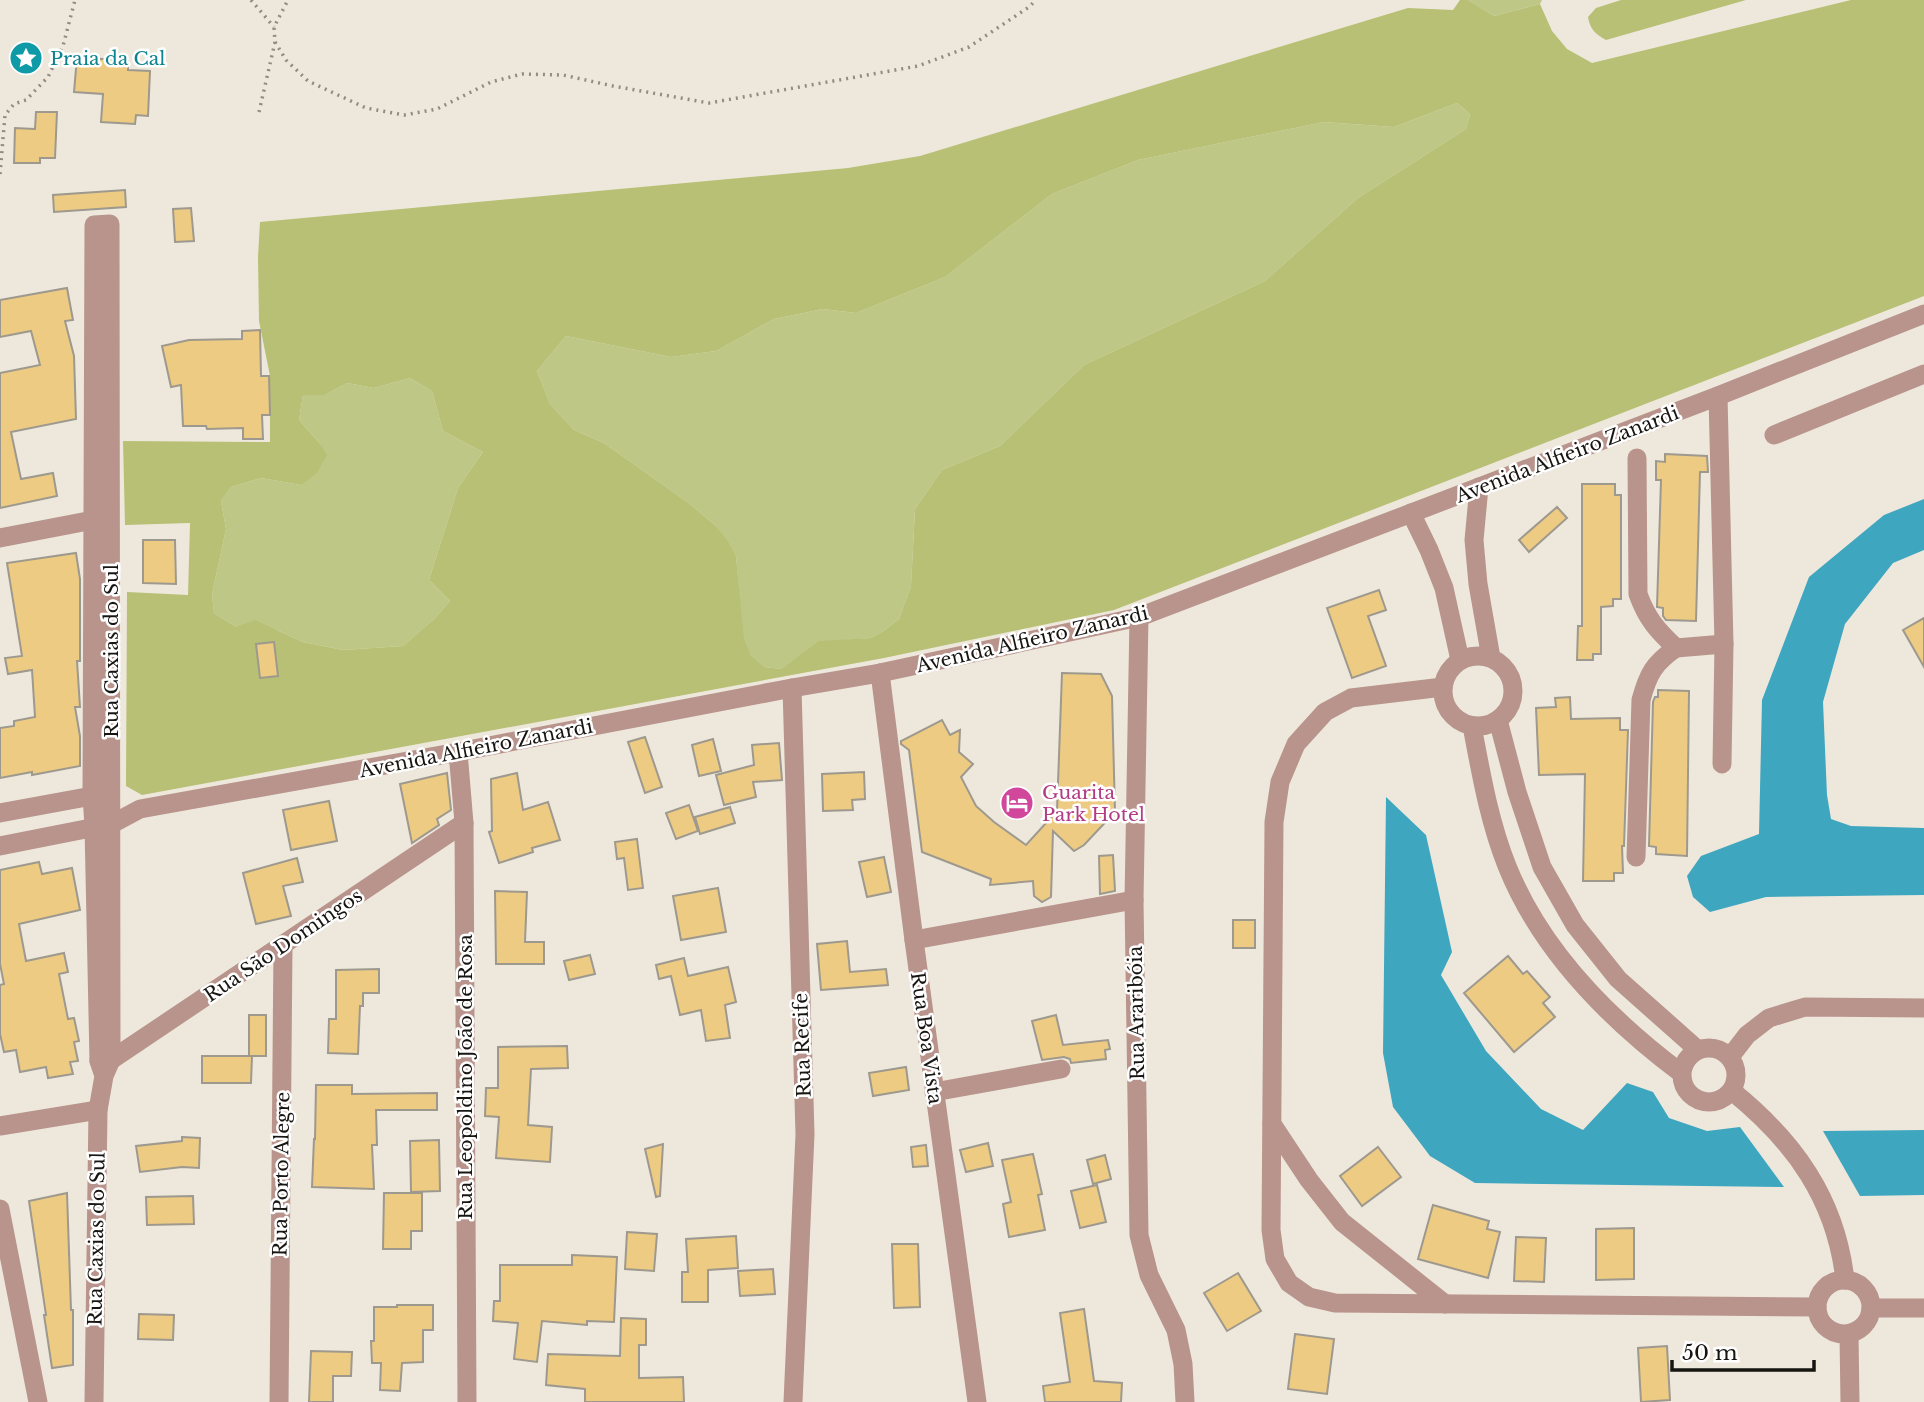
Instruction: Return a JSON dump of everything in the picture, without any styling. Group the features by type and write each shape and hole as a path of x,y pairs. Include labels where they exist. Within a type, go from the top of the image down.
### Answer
{"street":[{"name":"Rua Caxias do Sul","path":"94,1402 98,1110 104,1066 102,225"},
{"name":"Avenida Alfieiro Zanardi","path":"0,845 103,826 140,809 880,673 1139,617 1718,396 1924,314"},
{"path":"1774,435 1924,374"},
{"path":"1718,396 1724,644 1722,764"},
{"path":"1637,458 1638,594 1645,613 1657,631 1676,648"},
{"path":"1479,487 1474,540 1478,584 1491,658"},
{"path":"1411,513 1444,588 1460,660"},
{"path":"0,538 102,518"},
{"name":"Rua Araribóia","path":"1139,617 1134,900 1139,1235 1149,1275 1176,1330 1183,1364 1185,1402"},
{"path":"1636,857 1641,700 1646,683 1659,660 1676,648 1724,644"},
{"path":"1470,656 1491,658 1501,664 1513,682 1512,703 1498,720 1481,727 1472,726 1453,716 1447,708 1443,697 1446,676 1460,660 1470,656"},
{"name":"Rua Boa Vista","path":"880,673 976,1402"},
{"path":"1443,687 1351,698 1325,712 1296,744 1280,782 1274,822 1271,1230 1275,1259 1289,1283 1309,1297 1335,1303 1817,1307"},
{"name":"Rua Recife","path":"792,688 805,1134 793,1402"},
{"path":"1498,720 1517,792 1542,867 1575,925 1618,979 1698,1050"},
{"path":"1472,726 1489,812 1507,866 1530,915 1565,964 1605,1009 1681,1073"},
{"name":"Rua Leopoldino João de Rosa","path":"458,752 464,823 467,1402"},
{"path":"0,813 102,794 140,809"},
{"name":"Rua São Domingos","path":"104,1066 464,823"},
{"path":"914,940 1134,900"},
{"name":"Rua Porto Alegre","path":"279,1402 283,946"},
{"path":"1730,1058 1747,1035 1769,1018 1805,1007 1924,1008"},
{"path":"1715,1049 1730,1058 1736,1074 1732,1091 1717,1102 1709,1103 1692,1097 1682,1082 1681,1073 1687,1059 1698,1050 1715,1049"},
{"path":"934,1092 1061,1069"},
{"path":"1732,1091 1757,1112 1795,1154 1812,1179 1826,1206 1842,1252 1845,1280"},
{"path":"0,1126 98,1110"},
{"path":"1272,1124 1309,1180 1342,1222 1445,1304"},
{"path":"0,1209 38,1402"},
{"path":"1845,1280 1861,1286 1871,1308 1869,1317 1857,1331 1839,1334 1823,1324 1817,1307 1822,1291 1836,1281 1845,1280"},
{"path":"1871,1308 1924,1308"},
{"path":"1849,1334 1850,1402"}],"path":[{"path":"0,174 5,115 14,104 26,100 48,77 63,46 75,0"},
{"path":"251,0 274,27"},
{"path":"259,112 275,42 274,27 288,0"},
{"path":"275,42 286,60 308,81 366,108 404,115 438,109 491,82 522,74 564,75 709,103 918,66 969,47 1036,0"}],"green space":[{"path":"1460,0 1468,0 1494,16 1540,4 1552,31 1567,49 1592,63 1851,0 1924,0 1924,296 1114,610 884,658 142,795 126,786 127,592 188,595 190,523 125,525 123,441 270,442 270,376 259,321 260,222 848,168 920,156 1408,8 1453,10","holes":["1457,103 1470,114 1466,129 1358,198 1265,281 1084,365 1000,446 942,470 915,509 911,586 899,619 871,638 819,641 781,669 765,667 751,655 744,639 736,556 716,526 690,504 604,443 574,430 550,404 537,371 566,336 671,357 716,351 774,319 823,309 856,313 945,277 1052,194 1138,160 1324,122 1394,127","410,378 432,391 443,431 483,452 458,488 429,580 450,601 403,646 343,650 303,642 255,620 236,627 214,613 212,594 226,529 221,501 231,487 261,478 301,485 317,473 327,455 299,420 303,395 325,395 347,383 374,388"]},
{"path":"1468,0 1542,0 1540,4 1494,16"},
{"path":"1621,0 1746,0 1606,40 1594,31 1588,17 1596,8"},
{"path":"1457,103 1470,114 1466,129 1358,198 1265,281 1084,365 1000,446 942,470 915,509 911,586 899,619 871,638 819,642 781,669 765,667 751,655 743,639 736,556 716,526 690,504 604,443 574,430 550,404 537,371 566,336 671,357 716,351 774,319 823,309 856,313 945,277 1052,194 1138,160 1324,122 1394,127"},
{"path":"410,378 432,391 443,431 483,452 458,488 429,580 450,601 403,646 343,650 303,642 277,630 236,627 214,613 212,594 226,529 221,501 231,487 261,478 301,485 321,445 299,420 303,395 325,395 347,383 374,388"}],"water":[{"path":"1924,499 1924,550 1893,563 1845,624 1823,702 1827,795 1831,819 1851,826 1924,828 1924,895 1766,897 1710,912 1693,897 1687,876 1701,856 1759,834 1762,700 1809,577 1884,515"},
{"path":"1386,797 1426,835 1452,952 1441,975 1486,1051 1541,1109 1583,1130 1627,1083 1653,1092 1669,1118 1707,1131 1740,1127 1784,1187 1475,1183 1430,1156 1393,1107 1383,1053"},
{"path":"1924,1130 1924,1195 1860,1196 1823,1131"}],"building":[{"path":"77,57 128,61 128,70 150,71 148,116 136,115 135,124 101,122 103,94 74,92"},
{"path":"36,112 57,112 55,158 40,158 40,163 14,163 15,128 35,129"},
{"path":"125,190 126,207 54,212 53,195"},
{"path":"191,208 194,241 175,242 173,209"},
{"path":"67,288 73,320 65,321 74,356 76,419 11,432 21,479 53,473 57,496 0,508 0,373 40,365 31,331 0,337 0,300"},
{"path":"260,330 261,376 269,376 270,415 262,415 263,439 243,439 243,428 207,429 206,426 183,426 181,385 171,387 162,346 189,340 242,339 242,331"},
{"path":"1665,454 1707,456 1708,472 1700,472 1696,621 1666,620 1663,608 1657,607 1661,480 1656,480 1656,461 1665,462"},
{"path":"1582,484 1615,484 1615,495 1621,495 1621,599 1613,599 1613,606 1601,607 1601,654 1593,654 1593,660 1577,660 1578,626 1582,626"},
{"path":"1557,507 1567,518 1529,552 1519,540"},
{"path":"143,540 175,540 176,584 143,583"},
{"path":"76,553 80,579 80,661 77,661 80,707 75,707 80,736 80,766 0,778 0,728 14,726 14,721 35,717 32,670 8,674 5,658 22,656 7,563"},
{"path":"1379,590 1386,610 1368,616 1386,666 1352,678 1327,608"},
{"path":"1924,618 1924,667 1903,630"},
{"path":"274,642 278,676 260,678 256,644"},
{"path":"1062,673 1101,674 1112,696 1115,812 1084,845 1074,851 1053,831 1051,897 1042,902 1034,896 1033,881 990,885 991,879 922,852 909,750 901,741 942,720 950,735 960,730 959,752 973,764 961,777 976,806 1026,845 1057,811"},
{"path":"1658,690 1689,691 1687,856 1656,854 1656,847 1649,846 1653,702 1655,697 1658,697"},
{"path":"1570,697 1571,719 1620,718 1620,730 1628,730 1623,873 1614,873 1614,881 1583,881 1585,774 1539,775 1536,708 1556,707 1555,698"},
{"path":"645,737 662,787 645,793 628,742"},
{"path":"713,739 721,771 699,776 692,745"},
{"path":"779,743 782,780 753,782 756,797 724,805 716,775 754,765 752,745"},
{"path":"864,772 865,799 852,800 853,810 823,811 822,774"},
{"path":"447,773 451,810 437,819 439,825 412,843 400,784"},
{"path":"517,773 523,810 548,802 560,840 532,848 533,852 499,863 489,832 492,831 491,779"},
{"path":"329,801 337,841 291,850 283,810"},
{"path":"689,805 698,831 676,839 666,813"},
{"path":"730,807 735,823 700,834 695,817"},
{"path":"637,839 643,888 628,890 624,858 617,859 615,842"},
{"path":"1113,855 1115,891 1100,894 1099,856"},
{"path":"884,857 891,892 867,897 859,862"},
{"path":"297,858 303,882 283,886 291,916 256,924 243,873"},
{"path":"39,862 42,874 72,868 80,910 19,924 26,961 64,953 68,972 59,974 68,1019 74,1018 79,1041 74,1042 78,1061 70,1062 73,1074 48,1078 46,1067 20,1072 16,1050 4,1052 0,1034 0,985 4,984 0,964 0,870"},
{"path":"718,888 726,932 681,940 673,896"},
{"path":"495,891 527,892 525,942 544,942 544,964 496,964"},
{"path":"1233,920 1255,920 1255,948 1233,948"},
{"path":"847,941 850,972 886,969 888,985 821,990 817,944"},
{"path":"590,955 595,974 569,980 564,961"},
{"path":"1508,956 1523,974 1527,971 1550,997 1543,1003 1555,1017 1514,1052 1464,993"},
{"path":"684,958 688,976 728,967 736,1002 725,1005 730,1038 706,1041 701,1010 680,1015 671,976 659,979 656,965"},
{"path":"379,969 379,993 363,993 358,1054 328,1053 329,1019 336,1019 336,970"},
{"path":"249,1015 266,1015 266,1056 249,1056"},
{"path":"1056,1015 1063,1045 1108,1040 1110,1049 1105,1050 1106,1059 1071,1063 1070,1059 1064,1057 1042,1060 1032,1021"},
{"path":"567,1046 568,1068 531,1069 528,1125 552,1127 550,1162 496,1158 499,1117 485,1116 486,1088 498,1088 498,1047"},
{"path":"202,1056 252,1056 251,1083 202,1083"},
{"path":"906,1067 909,1090 873,1096 869,1073"},
{"path":"316,1085 352,1085 352,1094 437,1093 437,1110 376,1110 377,1145 372,1145 374,1189 312,1187"},
{"path":"182,1137 200,1138 199,1168 182,1167 140,1172 136,1146 182,1141"},
{"path":"439,1140 440,1191 411,1192 410,1141"},
{"path":"988,1143 993,1166 966,1172 960,1150"},
{"path":"663,1144 660,1196 656,1197 645,1149"},
{"path":"926,1145 928,1166 913,1167 911,1147"},
{"path":"1378,1147 1401,1177 1362,1206 1340,1176"},
{"path":"1033,1154 1042,1194 1038,1195 1045,1230 1009,1237 1003,1204 1011,1202 1002,1160"},
{"path":"1105,1155 1111,1179 1093,1184 1087,1160"},
{"path":"1097,1185 1106,1222 1080,1228 1071,1191"},
{"path":"67,1193 73,1365 52,1368 29,1201"},
{"path":"384,1193 422,1193 422,1231 411,1231 411,1249 383,1249"},
{"path":"193,1196 194,1224 147,1225 146,1197"},
{"path":"1433,1205 1489,1221 1487,1229 1500,1232 1488,1278 1418,1259"},
{"path":"1634,1228 1634,1279 1596,1280 1596,1229"},
{"path":"627,1232 657,1234 654,1271 625,1269"},
{"path":"736,1236 738,1268 708,1270 708,1302 682,1302 682,1272 688,1272 686,1239"},
{"path":"1516,1237 1546,1238 1544,1282 1514,1281"},
{"path":"892,1244 918,1244 920,1307 894,1308"},
{"path":"572,1255 617,1257 614,1322 587,1321 587,1325 542,1321 537,1362 514,1359 518,1323 493,1321 494,1301 500,1301 500,1265 572,1265"},
{"path":"773,1269 775,1294 740,1296 738,1271"},
{"path":"1238,1273 1261,1311 1227,1331 1204,1293"},
{"path":"433,1305 433,1330 423,1330 423,1362 402,1363 400,1391 380,1390 381,1363 372,1363 374,1307"},
{"path":"1084,1309 1094,1381 1122,1383 1121,1402 1045,1402 1043,1386 1070,1382 1060,1313"},
{"path":"139,1314 174,1315 173,1340 138,1339"},
{"path":"621,1318 646,1319 646,1345 639,1345 639,1378 683,1377 684,1402 585,1402 585,1389 546,1385 548,1354 620,1356"},
{"path":"1295,1334 1334,1339 1327,1394 1288,1389"},
{"path":"1667,1346 1670,1400 1641,1402 1638,1348"},
{"path":"311,1351 352,1352 351,1376 333,1376 333,1402 309,1402"}],"place":[{"name":"Praia da Cal","path":"26,58"},
{"name":"Guarita Park Hotel","path":"1017,803"}]}
